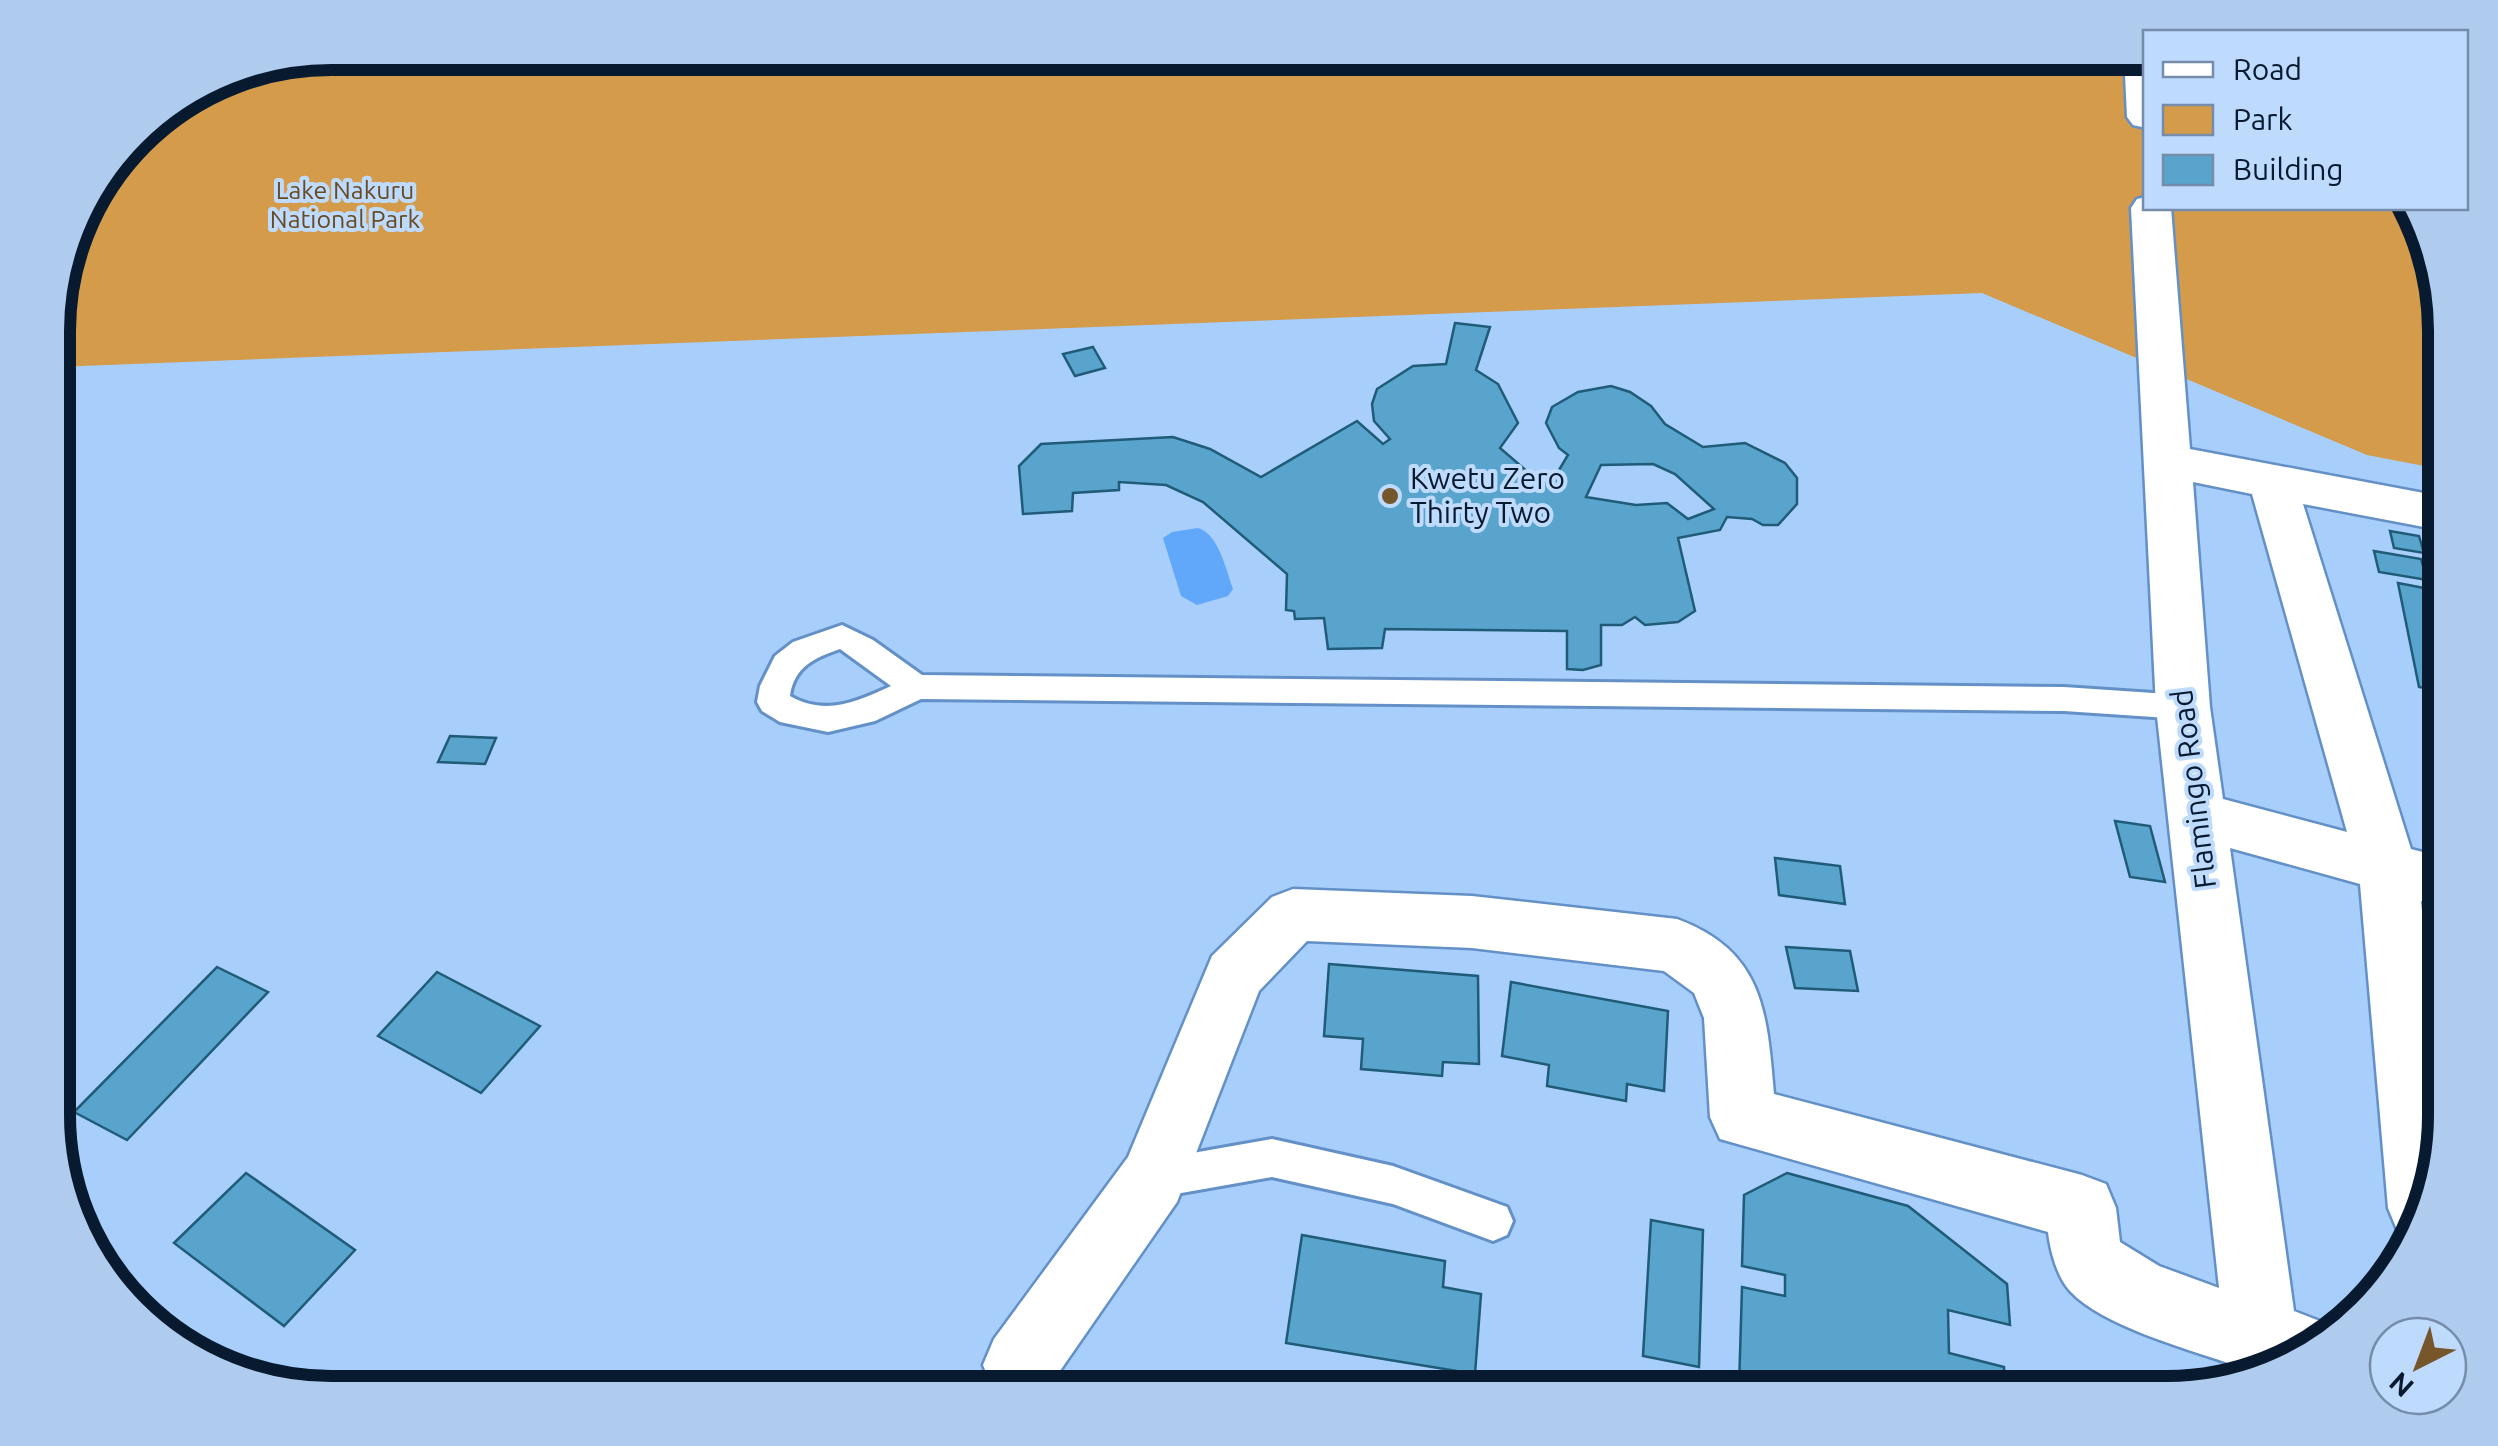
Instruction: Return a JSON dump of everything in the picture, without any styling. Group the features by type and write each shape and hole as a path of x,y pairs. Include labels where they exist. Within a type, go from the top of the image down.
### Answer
{"street":[{"name":"Flamingo Road","path":"2151,210 2183,707 2196,815 2279,1350"},
{"path":"2166,461 2427,510"},
{"path":"2272,480 2388,870 2419,1180"},
{"path":"2196,815 2427,879"},
{"path":"1020,1365 1153,1179 1234,974 1293,915 1472,922 1677,946 1717,975 1736,1018 1743,1117 2082,1208 2086,1252 2109,1278 2276,1352"}],"lane":[{"path":"917,686 2064,699 2183,707"},
{"path":"1153,1179 1272,1158 1393,1185 1493,1221"}],"green space":[{"name":"Lake Nakuru National Park","path":"2143,70 2143,210 2398,210 2414,247 2427,314 2427,467 2367,455 1982,293 70,366 72,297 79,264 90,231 124,172 159,135 186,114 247,84 280,75 314,71"}],"water":[{"path":"1198,528 1216,545 1233,589 1228,596 1197,605 1181,596 1163,538 1172,532"}],"building":[{"name":"Kwetu Zero Thirty Two","path":"1455,323 1490,327 1476,370 1498,384 1518,423 1500,448 1535,478 1550,485 1568,455 1559,448 1546,423 1552,407 1578,392 1611,386 1630,392 1651,406 1665,424 1703,447 1745,443 1785,463 1797,478 1797,504 1778,525 1727,517 1720,530 1678,538 1695,611 1678,622 1645,625 1635,617 1622,625 1601,625 1601,665 1583,670 1567,669 1567,631 1385,629 1382,648 1328,649 1324,618 1295,619 1294,611 1286,610 1287,574 1203,502 1166,485 1119,482 1119,490 1073,493 1072,511 1023,514 1019,466 1041,444 1173,437 1210,449 1261,477 1357,421 1383,444 1390,439 1374,421 1372,404 1377,389 1413,366 1446,364","holes":["1653,464 1675,474 1714,509 1688,519 1667,503 1636,505 1586,497 1601,465"]},
{"path":"1093,347 1105,368 1075,376 1063,354"},
{"path":"2390,531 2419,536 2424,553 2394,548"},
{"path":"2374,551 2421,559 2427,580 2379,572"},
{"path":"2398,583 2427,589 2427,689 2419,687"},
{"path":"450,736 496,738 485,764 438,762"},
{"path":"2115,821 2150,826 2165,882 2130,877"},
{"path":"1775,858 1840,866 1845,904 1779,895"},
{"path":"1786,947 1850,951 1858,991 1795,988"},
{"path":"2417,948 2427,951 2427,994 2420,992"},
{"path":"1329,964 1478,976 1479,1064 1443,1062 1442,1076 1361,1069 1363,1039 1324,1036"},
{"path":"217,967 268,992 127,1140 74,1112"},
{"path":"437,972 540,1026 481,1093 378,1036"},
{"path":"1511,982 1668,1011 1664,1091 1627,1084 1626,1101 1547,1086 1549,1065 1502,1056"},
{"path":"246,1173 355,1250 284,1326 174,1243"},
{"path":"1787,1173 1908,1206 2007,1284 2010,1325 1948,1310 1949,1353 2004,1367 2004,1375 1739,1375 1742,1287 1785,1296 1785,1275 1742,1266 1744,1195"},
{"path":"1651,1220 1703,1230 1699,1367 1643,1356"},
{"path":"1302,1235 1445,1261 1443,1287 1481,1294 1475,1374 1286,1343"}],"place":[{"name":"Kwetu Zero Thirty Two","path":"1390,496"}]}
